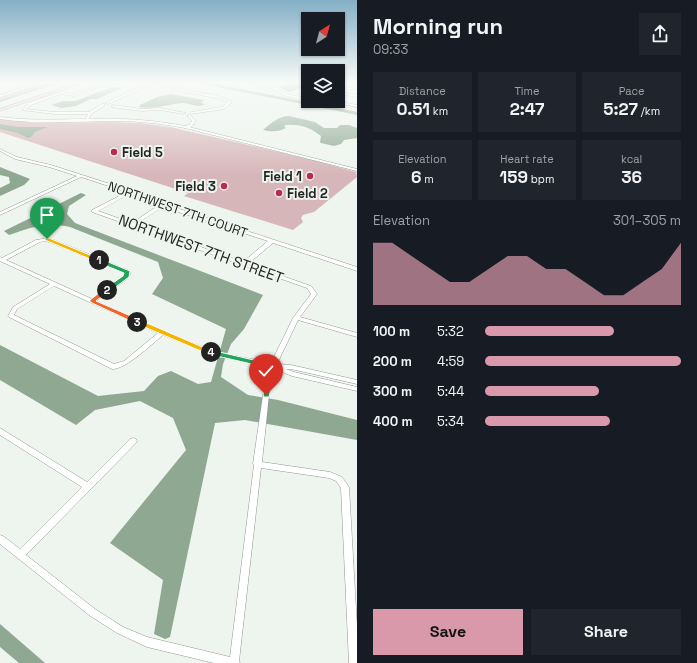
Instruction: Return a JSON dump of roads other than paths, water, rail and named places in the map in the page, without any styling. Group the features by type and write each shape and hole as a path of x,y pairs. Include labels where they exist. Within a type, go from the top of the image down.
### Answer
{"street":[{"path":"46,113 90,113 87,120"},
{"path":"184,113 191,116 203,113"},
{"path":"185,127 190,126 194,121 191,116"},
{"path":"0,117 39,122 134,120 185,127 357,170"},
{"name":"NORTHWEST 7TH COURT","path":"0,150 16,158 50,166 130,192 144,199 357,269"},
{"path":"0,214 80,176"},
{"name":"NORTHWEST 7TH STREET","path":"130,192 94,211 308,288 314,294 296,318"},
{"path":"132,225 163,205"},
{"path":"1,260 38,241 47,239 128,272 126,277 92,301"},
{"path":"244,264 272,241"},
{"path":"1,260 162,333 215,354 273,366 291,367 357,382"},
{"path":"53,284 15,308 11,316 114,367 126,362 162,333"},
{"path":"0,539 92,612 120,630 147,642 235,663 257,464 266,395 273,366 296,318 357,334"},
{"path":"273,366 292,374 357,389"},
{"path":"0,431 88,487"},
{"path":"20,554 132,441"},
{"path":"257,464 330,475 339,479 345,487 354,663"}],"place":[{"name":"Field 5","path":"114,152"},
{"name":"Field 1","path":"310,176"},
{"name":"Field 3","path":"224,186"},
{"name":"Field 2","path":"279,193"}]}
